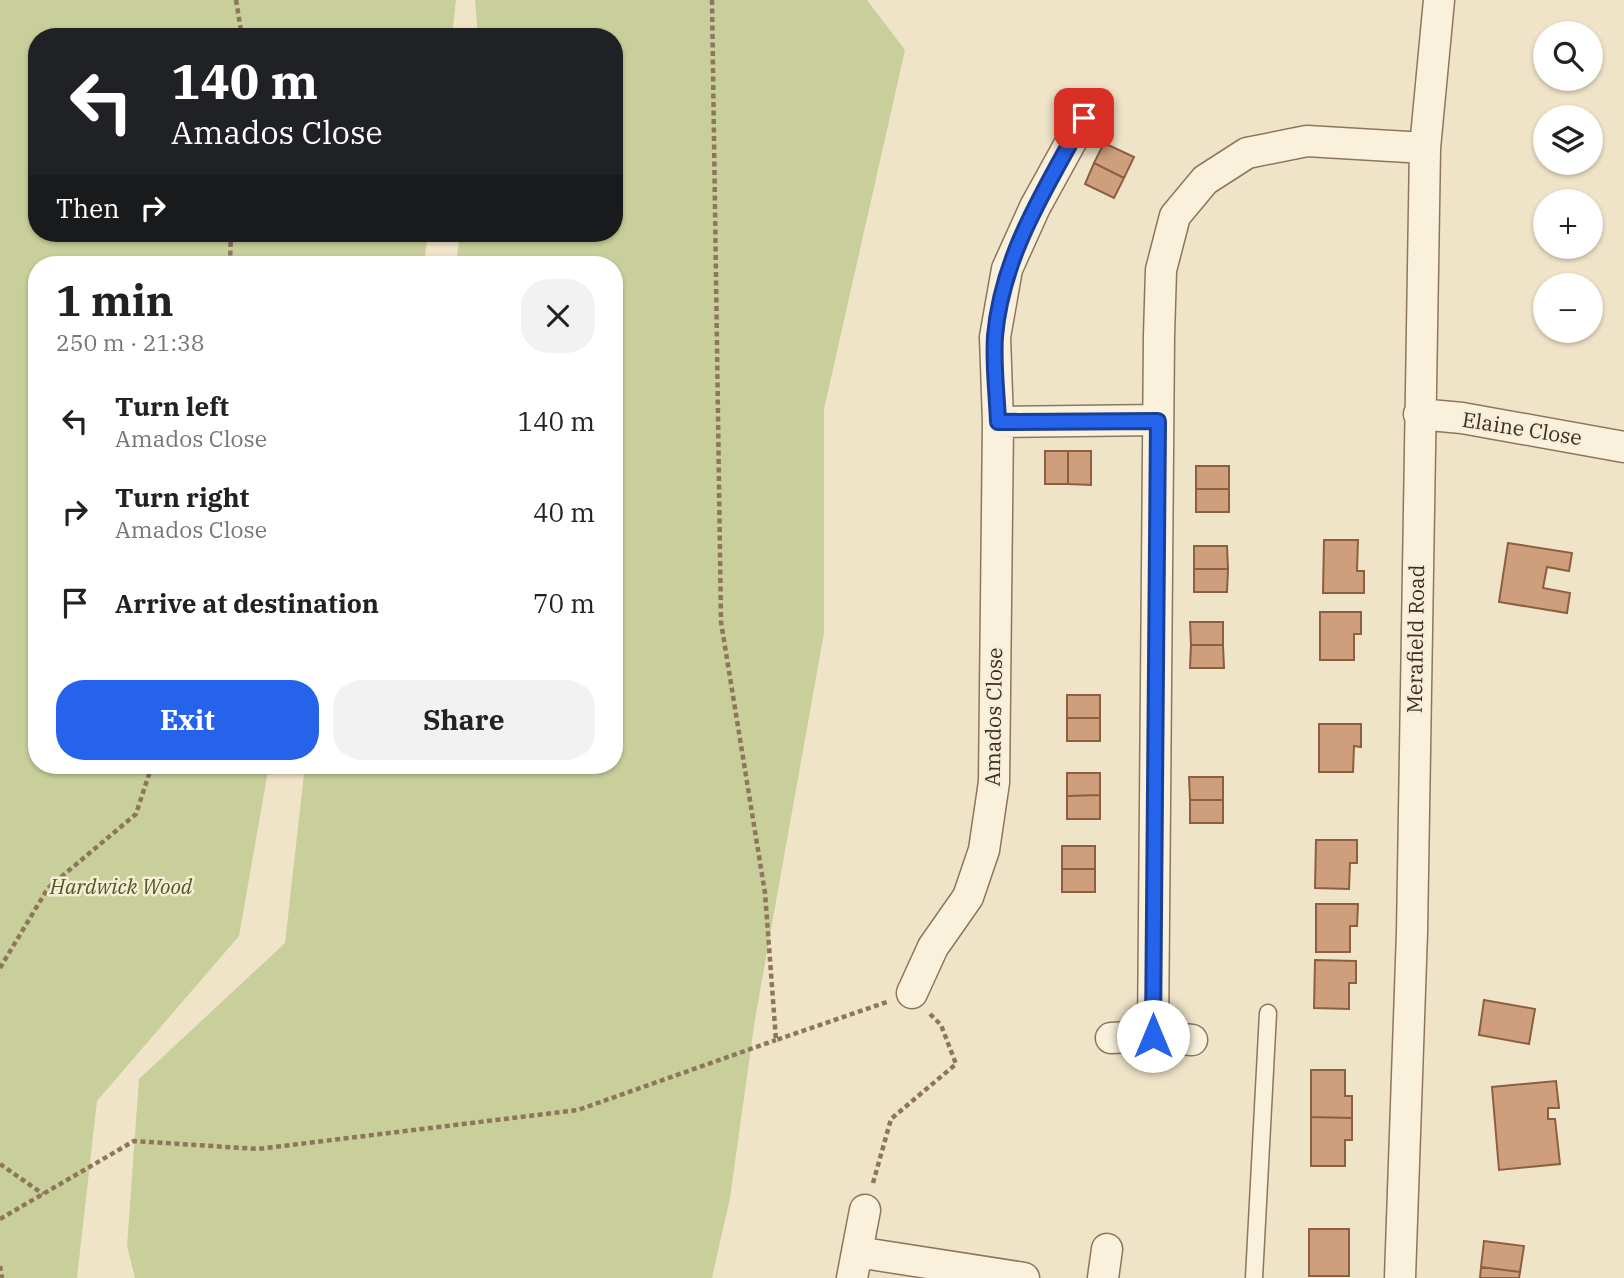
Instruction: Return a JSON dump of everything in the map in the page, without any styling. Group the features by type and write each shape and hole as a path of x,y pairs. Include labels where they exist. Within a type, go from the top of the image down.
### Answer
{"street":[{"name":"Merafield Road","path":"1400,1278 1412,932 1425,148 1439,0"},
{"name":"Amados Close","path":"912,993 933,947 968,897 984,850 994,782 998,422 995,337 1007,269 1035,208 1084,118"},
{"path":"1153,1036 1161,270 1175,216 1205,180 1247,153 1307,141 1425,148"},
{"name":"Elaine Close","path":"1419,414 1475,420 1624,447"},
{"path":"998,422 1158,421"},
{"path":"1111,1038 1153,1036 1192,1040"},
{"path":"865,1210 854,1265 1024,1278"}],"lane":[{"path":"1254,1278 1268,1013"}],"path":[{"path":"236,0 241,28"},
{"path":"712,0 721,622 765,893 776,1040"},
{"path":"0,968 48,888 136,814 149,774"},
{"path":"0,1219 134,1140 258,1149 578,1110 912,993 941,1026 956,1064 891,1119 865,1210"},
{"path":"0,1164 43,1194"},
{"path":"0,1266 2,1278"}],"green space":[{"name":"Hardwick Wood","path":"0,0 456,0 453,28 28,28 28,242 427,242 425,256 28,256 28,774 267,774 239,936 97,1101 77,1278 0,1278"},
{"path":"475,0 867,0 905,50 824,409 824,633 755,1019 730,1198 712,1278 135,1278 127,1246 139,1079 285,943 304,774 623,774 623,256 457,256 459,242 623,242 623,28 477,28"}],"building":[{"path":"1104,143 1134,157 1124,178 1094,163"},
{"path":"1094,163 1124,178 1114,198 1085,184"},
{"path":"1045,451 1068,451 1068,484 1045,484"},
{"path":"1068,451 1091,451 1091,485 1068,484"},
{"path":"1196,466 1229,466 1229,489 1196,489"},
{"path":"1196,489 1229,489 1229,512 1196,512"},
{"path":"1324,540 1358,540 1357,571 1364,571 1364,593 1323,593"},
{"path":"1508,543 1572,553 1569,571 1547,567 1543,588 1570,593 1567,613 1499,602"},
{"path":"1194,546 1227,546 1228,569 1194,569"},
{"path":"1194,569 1228,569 1227,592 1194,592"},
{"path":"1320,612 1361,612 1361,634 1354,634 1354,660 1320,660"},
{"path":"1190,622 1223,622 1223,645 1191,645"},
{"path":"1191,645 1223,645 1224,668 1190,668"},
{"path":"1067,695 1100,695 1100,718 1067,718"},
{"path":"1067,718 1100,718 1100,741 1067,741"},
{"path":"1319,724 1361,724 1361,747 1354,746 1353,772 1319,772"},
{"path":"1067,773 1100,773 1100,795 1067,796"},
{"path":"1189,777 1223,777 1223,800 1190,800"},
{"path":"1100,795 1100,819 1067,819 1067,796"},
{"path":"1190,800 1223,800 1223,823 1190,823"},
{"path":"1316,840 1357,840 1357,863 1350,863 1349,889 1315,888"},
{"path":"1062,846 1095,846 1095,869 1062,869"},
{"path":"1062,869 1095,869 1095,892 1062,892"},
{"path":"1316,904 1358,904 1357,926 1350,926 1350,952 1316,952"},
{"path":"1315,960 1356,961 1356,983 1349,983 1349,1009 1314,1008"},
{"path":"1484,1000 1535,1009 1529,1044 1479,1035"},
{"path":"1311,1070 1345,1070 1345,1096 1352,1096 1352,1118 1311,1117"},
{"path":"1556,1081 1559,1108 1548,1108 1548,1119 1555,1119 1560,1164 1499,1170 1492,1087"},
{"path":"1311,1117 1352,1118 1352,1140 1345,1140 1345,1166 1311,1166"},
{"path":"1309,1229 1349,1229 1349,1276 1309,1276"},
{"path":"1484,1241 1524,1246 1520,1272 1481,1267"},
{"path":"1481,1267 1520,1272 1519,1278 1480,1278"}],"route":[{"path":"1084,118 1035,208 1007,269 995,337 998,422 1158,421 1153,1036"}]}
